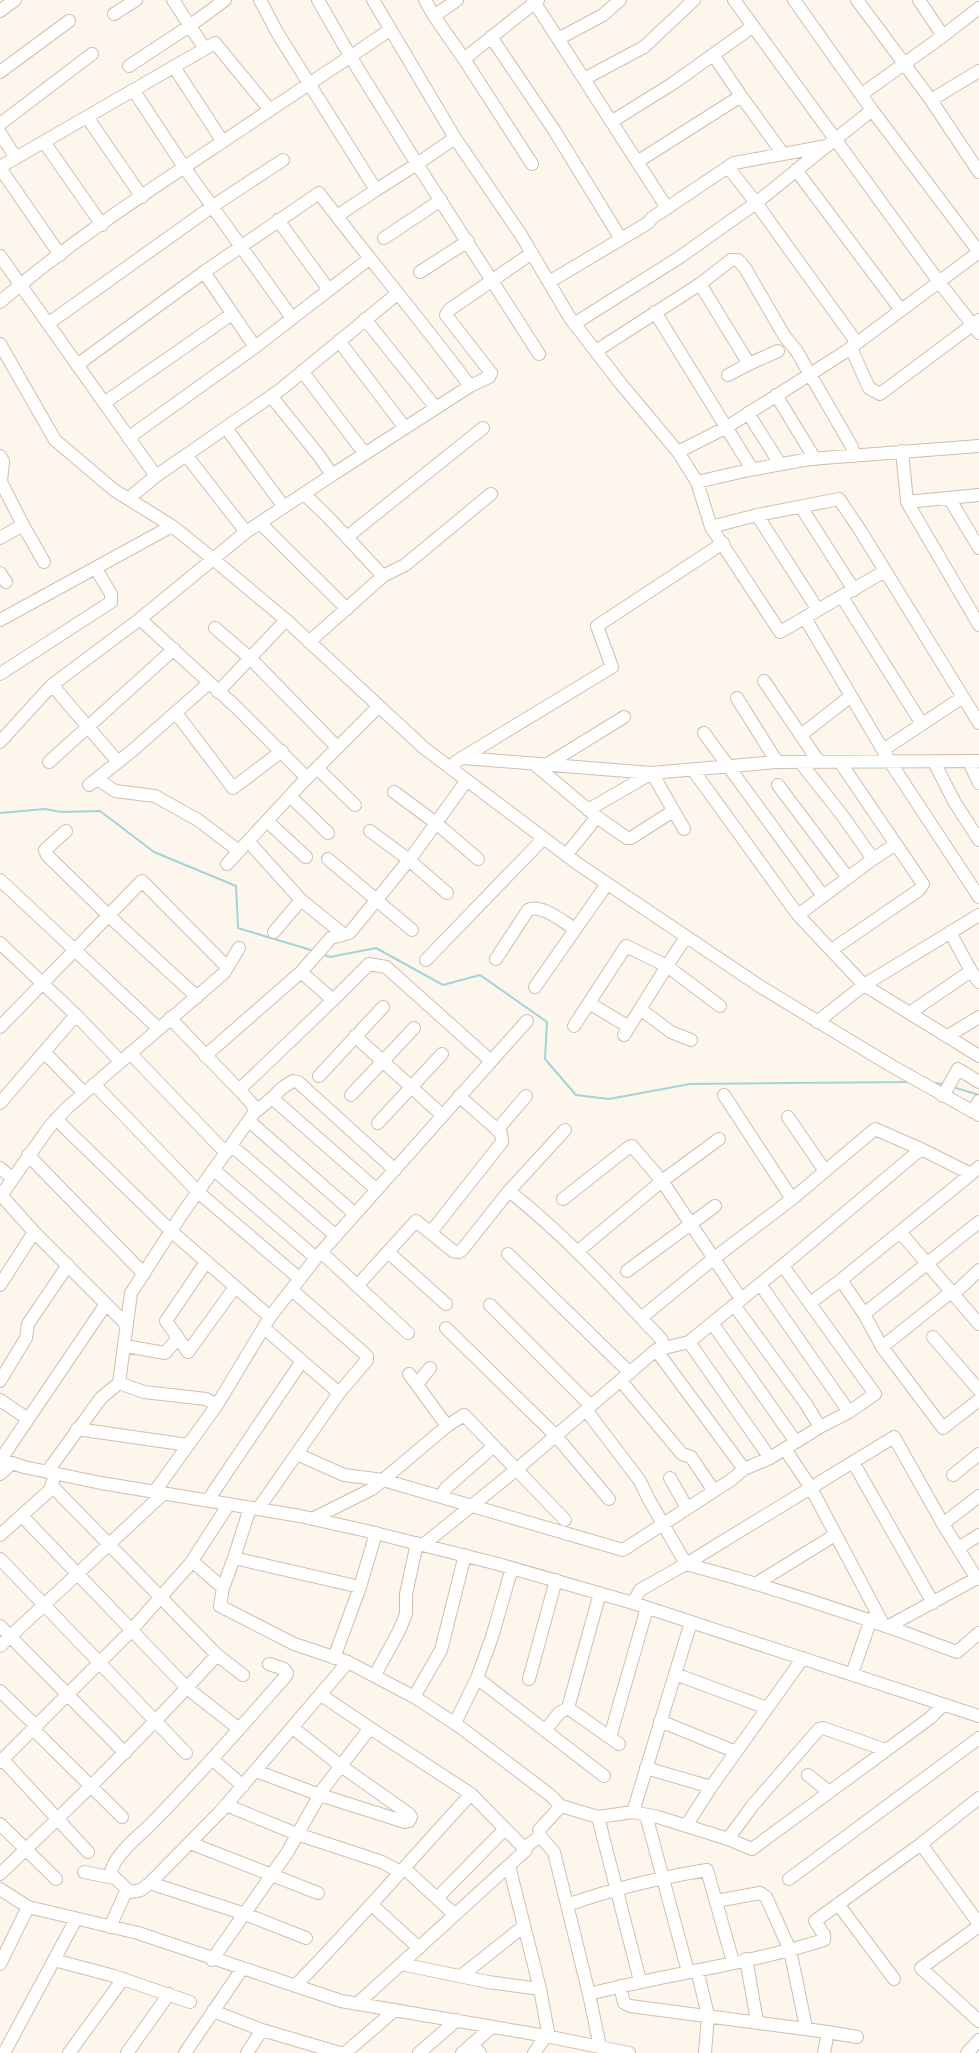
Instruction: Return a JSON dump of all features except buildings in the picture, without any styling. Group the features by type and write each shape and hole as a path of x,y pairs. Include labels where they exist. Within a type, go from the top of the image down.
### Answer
{"street":[{"path":"0,11 15,0"},
{"path":"114,14 136,0"},
{"path":"173,0 205,49"},
{"path":"129,66 225,0"},
{"path":"260,0 278,34 376,190"},
{"path":"318,0 417,164 539,354"},
{"path":"373,0 455,138 532,253 574,324 678,452 697,482 711,527 780,632 885,571"},
{"path":"425,0 532,164"},
{"path":"434,16 457,0"},
{"path":"558,39 603,15 620,0"},
{"path":"584,79 644,47 694,0"},
{"path":"728,167 756,203 854,345 869,388 880,394 977,326 939,282 831,143 734,0"},
{"path":"678,452 727,427 854,345 979,252 872,110 794,0"},
{"path":"857,0 979,172"},
{"path":"919,0 943,36"},
{"path":"464,59 535,1 667,208"},
{"path":"861,94 979,8"},
{"path":"0,72 69,21"},
{"path":"611,122 714,56 752,27"},
{"path":"0,302 60,255 184,167 390,30"},
{"path":"491,38 554,130 621,239"},
{"path":"60,255 0,168 215,43 270,110"},
{"path":"0,124 92,54"},
{"path":"714,56 783,154"},
{"path":"174,67 223,142"},
{"path":"930,100 979,71"},
{"path":"134,91 184,167 292,318"},
{"path":"637,162 741,96"},
{"path":"574,324 680,257 756,203 872,110"},
{"path":"87,117 142,197"},
{"path":"0,133 16,158"},
{"path":"337,216 455,138"},
{"path":"44,142 102,225"},
{"path":"549,282 648,223 734,162 831,143"},
{"path":"49,323 213,206 283,160"},
{"path":"796,170 901,310"},
{"path":"77,365 204,272 319,193 470,386"},
{"path":"384,238 441,200"},
{"path":"278,220 329,290"},
{"path":"420,272 468,241"},
{"path":"0,742 52,685 140,620 246,532 470,386 489,377 491,373 446,315 449,309 532,253"},
{"path":"0,256 156,476"},
{"path":"128,438 255,347 369,259"},
{"path":"596,351 700,284 731,260 738,260 745,268 785,337 796,350 852,447 854,456"},
{"path":"204,272 255,347"},
{"path":"700,284 749,364"},
{"path":"128,499 156,476 270,396 397,294"},
{"path":"655,312 752,469"},
{"path":"104,403 232,314"},
{"path":"365,320 436,408"},
{"path":"339,341 405,428"},
{"path":"0,344 55,440 114,490 172,526 213,559 286,620 424,748 566,855 686,937 817,1022 927,1087 947,1089 977,1109"},
{"path":"728,375 778,351"},
{"path":"302,371 365,454"},
{"path":"776,395 815,459"},
{"path":"270,396 332,475"},
{"path":"748,413 780,464"},
{"path":"226,428 284,507"},
{"path":"347,537 483,428"},
{"path":"697,482 752,469 815,459 979,446"},
{"path":"902,451 907,502 979,625"},
{"path":"186,455 246,532"},
{"path":"0,456 3,461 1,482 44,562"},
{"path":"304,494 383,576"},
{"path":"309,642 383,576 405,565 491,494"},
{"path":"907,502 979,495"},
{"path":"949,498 979,548"},
{"path":"711,527 757,515 839,499 979,723"},
{"path":"801,507 854,590"},
{"path":"757,515 818,610"},
{"path":"260,523 347,609"},
{"path":"0,538 23,525"},
{"path":"0,620 172,526"},
{"path":"450,768 457,761 612,667 597,626 723,543"},
{"path":"0,674 111,602 111,594 96,569"},
{"path":"842,597 922,724"},
{"path":"805,618 890,762 979,897"},
{"path":"140,620 282,751 307,778"},
{"path":"218,692 286,620"},
{"path":"215,628 250,658 338,747"},
{"path":"49,762 174,650"},
{"path":"764,681 819,762"},
{"path":"209,683 93,782 115,791 155,796 198,820 239,851"},
{"path":"52,685 118,762"},
{"path":"801,735 850,696"},
{"path":"883,750 963,696"},
{"path":"737,698 777,762"},
{"path":"227,864 307,778 379,706"},
{"path":"176,712 233,788 282,751"},
{"path":"540,764 624,717"},
{"path":"704,733 823,896"},
{"path":"464,758 652,773 777,762 974,761 979,783"},
{"path":"800,762 873,859"},
{"path":"833,949 919,890 923,884 840,762"},
{"path":"934,762 979,840"},
{"path":"540,764 592,813 627,838 631,838 673,811"},
{"path":"317,768 355,805"},
{"path":"693,770 798,915 833,949 864,985 979,1056"},
{"path":"652,773 684,829"},
{"path":"566,855 592,813 652,773"},
{"path":"205,1056 301,972 331,938 352,930 409,860 467,780"},
{"path":"778,785 848,878"},
{"path":"394,792 436,823 478,859"},
{"path":"290,796 328,833"},
{"path":"267,820 306,857"},
{"path":"66,831 45,850 47,855 197,997"},
{"path":"370,831 409,860 447,893"},
{"path":"426,960 544,838"},
{"path":"248,841 301,900 343,934"},
{"path":"798,915 896,844"},
{"path":"328,859 412,930"},
{"path":"0,880 158,1028"},
{"path":"0,1028 142,881 227,967"},
{"path":"535,987 607,884"},
{"path":"274,932 301,900"},
{"path":"496,959 528,910 532,908 536,907 575,929"},
{"path":"817,1022 864,985 979,915"},
{"path":"950,932 979,982"},
{"path":"589,1003 626,1031 686,937"},
{"path":"0,943 76,1016 229,1149 336,1236"},
{"path":"574,1026 626,946 667,966 720,1006"},
{"path":"127,1325 1,1196 28,1155 56,1119 224,973 238,948"},
{"path":"239,1090 369,964 386,967 491,1060"},
{"path":"911,1012 972,971"},
{"path":"301,972 333,1000"},
{"path":"319,1076 383,1006"},
{"path":"640,1009 671,1032 691,1040"},
{"path":"0,1103 76,1016"},
{"path":"948,1036 979,1017"},
{"path":"170,1018 253,1105 251,1117"},
{"path":"0,1646 109,1544 159,1492 188,1445 217,1406 267,1323 319,1255 527,1021"},
{"path":"351,1095 414,1028"},
{"path":"355,1036 442,1115"},
{"path":"44,1052 84,1093"},
{"path":"378,1123 442,1054"},
{"path":"947,1089 958,1070 979,1082"},
{"path":"0,1535 50,1490 51,1477 77,1429 101,1398 119,1383 131,1293 251,1117 293,1080 298,1082 395,1170"},
{"path":"94,1084 198,1192 367,1356 367,1360 339,1393 297,1454 254,1508 223,1588 220,1606 294,1644 348,1662 414,1697 455,1724 550,1795 561,1806 598,1817 633,1812 728,1839 752,1849 930,1718 944,1705"},
{"path":"724,1095 792,1199"},
{"path":"430,1232 501,1145 502,1137 497,1130 459,1096"},
{"path":"497,1130 526,1096"},
{"path":"272,1098 377,1190"},
{"path":"251,1117 355,1214"},
{"path":"788,1117 825,1171"},
{"path":"56,1119 171,1232 235,1287 302,1361 339,1393"},
{"path":"641,1318 712,1259 792,1199 875,1129 975,1171 810,1303"},
{"path":"357,1286 414,1222 418,1221 453,1251 459,1252 509,1191 565,1130"},
{"path":"577,1252 662,1181 719,1139"},
{"path":"563,1199 630,1146 634,1147 662,1181 691,1224 737,1302 820,1427"},
{"path":"375,1675 406,1614 406,1594 420,1544 517,1469 659,1350 689,1342 921,1149"},
{"path":"28,1155 144,1274"},
{"path":"0,1168 12,1178"},
{"path":"214,1170 357,1286 408,1333"},
{"path":"509,1191 542,1217 662,1340 659,1350"},
{"path":"627,1271 715,1206"},
{"path":"864,1314 979,1222"},
{"path":"0,1285 34,1232"},
{"path":"900,1232 979,1324"},
{"path":"388,1252 446,1304"},
{"path":"508,1254 625,1377 682,1454 691,1457 714,1491"},
{"path":"206,1262 166,1321 188,1352 235,1287"},
{"path":"0,1381 27,1338 28,1323 68,1265"},
{"path":"297,1454 344,1475 384,1480 623,1550 744,1469 770,1458 820,1427 849,1413 875,1394 783,1266"},
{"path":"882,1347 952,1294 979,1270"},
{"path":"841,1280 864,1314 882,1347 943,1428 979,1400"},
{"path":"760,1284 849,1413"},
{"path":"0,1474 4,1460 28,1419 106,1304"},
{"path":"490,1305 589,1408 640,1481 686,1564 758,1583 871,1619 957,1652 979,1633"},
{"path":"711,1323 790,1445 835,1534 886,1625"},
{"path":"446,1328 556,1436 609,1499"},
{"path":"933,1337 979,1390"},
{"path":"125,1346 165,1353 178,1338"},
{"path":"689,1342 770,1458"},
{"path":"659,1350 744,1469"},
{"path":"208,1500 302,1361"},
{"path":"430,1368 413,1379 447,1426"},
{"path":"119,1383 144,1392 206,1399 217,1406"},
{"path":"0,1400 28,1419"},
{"path":"312,1519 372,1489 447,1426 464,1415 565,1520"},
{"path":"77,1429 188,1445"},
{"path":"633,1603 640,1590 894,1437 943,1524 978,1578 886,1625"},
{"path":"441,1497 446,1488 494,1446"},
{"path":"953,1475 979,1454"},
{"path":"4,1460 51,1477 254,1508 376,1533 465,1555 633,1603 979,1716"},
{"path":"853,1462 933,1603"},
{"path":"51,1477 109,1544 217,1655 243,1675"},
{"path":"670,1478 687,1508"},
{"path":"943,1524 979,1496"},
{"path":"88,1852 1,1760 35,1729 131,1630 192,1560 229,1504"},
{"path":"22,1516 187,1688 239,1729"},
{"path":"334,1658 360,1587 376,1533"},
{"path":"758,1583 835,1534"},
{"path":"958,1548 978,1537"},
{"path":"414,1697 441,1650 465,1555"},
{"path":"234,1558 360,1587"},
{"path":"0,1559 186,1753"},
{"path":"192,1560 223,1588"},
{"path":"455,1724 477,1678 492,1637 512,1568"},
{"path":"529,1679 556,1580"},
{"path":"545,1731 559,1713 568,1708 600,1593"},
{"path":"568,1708 615,1740 647,1608"},
{"path":"852,1674 871,1619"},
{"path":"633,1812 691,1622"},
{"path":"0,1626 124,1753"},
{"path":"0,1874 91,1788 217,1655"},
{"path":"686,1826 803,1658"},
{"path":"269,1664 284,1669 287,1673 212,1759 111,1867 111,1874 127,1889 136,1892 150,1883 190,1844 243,1786 348,1662"},
{"path":"675,1674 767,1708"},
{"path":"477,1678 604,1776"},
{"path":"0,1691 91,1788 122,1817"},
{"path":"321,1695 471,1794 526,1850 357,2004"},
{"path":"660,1722 736,1752"},
{"path":"256,1771 320,1795 405,1822 409,1821 411,1815 340,1766 292,1728"},
{"path":"212,1960 271,1875 320,1795 370,1728"},
{"path":"728,1839 753,1805 819,1729 823,1728 886,1750"},
{"path":"789,1879 979,1738"},
{"path":"212,1759 243,1786"},
{"path":"646,1768 711,1787"},
{"path":"808,1775 828,1791"},
{"path":"295,1986 372,1905 471,1794"},
{"path":"589,1994 790,1950 824,1940 824,1935 815,1921 921,1844 979,1798"},
{"path":"226,1805 297,1834 402,1870 455,1915"},
{"path":"561,1806 539,1830 540,1836 554,1852 589,1994 596,2049"},
{"path":"646,1815 692,1971 708,2015 705,2053"},
{"path":"598,1817 640,1981"},
{"path":"0,1824 56,1880"},
{"path":"437,1898 506,1829"},
{"path":"524,1848 540,1836"},
{"path":"190,1844 318,1893"},
{"path":"921,1844 979,1925 921,1968 979,2021"},
{"path":"509,1866 540,1989 548,2036 534,2053"},
{"path":"567,1905 616,1888 707,1870 733,1962"},
{"path":"84,1872 114,1878"},
{"path":"150,1883 245,1914 306,1938"},
{"path":"0,1889 28,1907 138,1933 212,1960 341,2001 548,2036 596,2049 630,2053"},
{"path":"110,1927 127,1889"},
{"path":"716,1901 756,1894 763,1894 768,1900 790,1950 806,2027"},
{"path":"838,1904 894,1979"},
{"path":"372,1905 419,1948"},
{"path":"0,1964 28,1907"},
{"path":"4,2053 76,1919"},
{"path":"461,1976 524,1926"},
{"path":"746,1959 757,2021"},
{"path":"54,1960 123,1979 190,2002"},
{"path":"401,1964 540,1989"},
{"path":"185,2053 242,1969"},
{"path":"69,2053 123,1979"},
{"path":"620,1986 624,2004 630,2006 806,2027 857,2037"},
{"path":"126,2053 169,1994"},
{"path":"345,2053 395,2010"},
{"path":"213,2011 262,2030 340,2053"},
{"path":"419,2053 457,2020"},
{"path":"462,2053 476,2049 492,2027"},
{"path":"247,2053 262,2030"},
{"path":"824,2053 828,2032"},
{"path":"967,2053 979,2040"}],"waterway":[{"path":"0,813 45,809 61,812 100,811 154,852 236,886 238,928 314,951"},
{"path":"322,954 330,957 376,948 443,985 480,975 547,1022 545,1059 576,1095 609,1099 690,1084 909,1082"},
{"path":"933,1083 945,1084"},
{"path":"953,1087 979,1095"}]}
